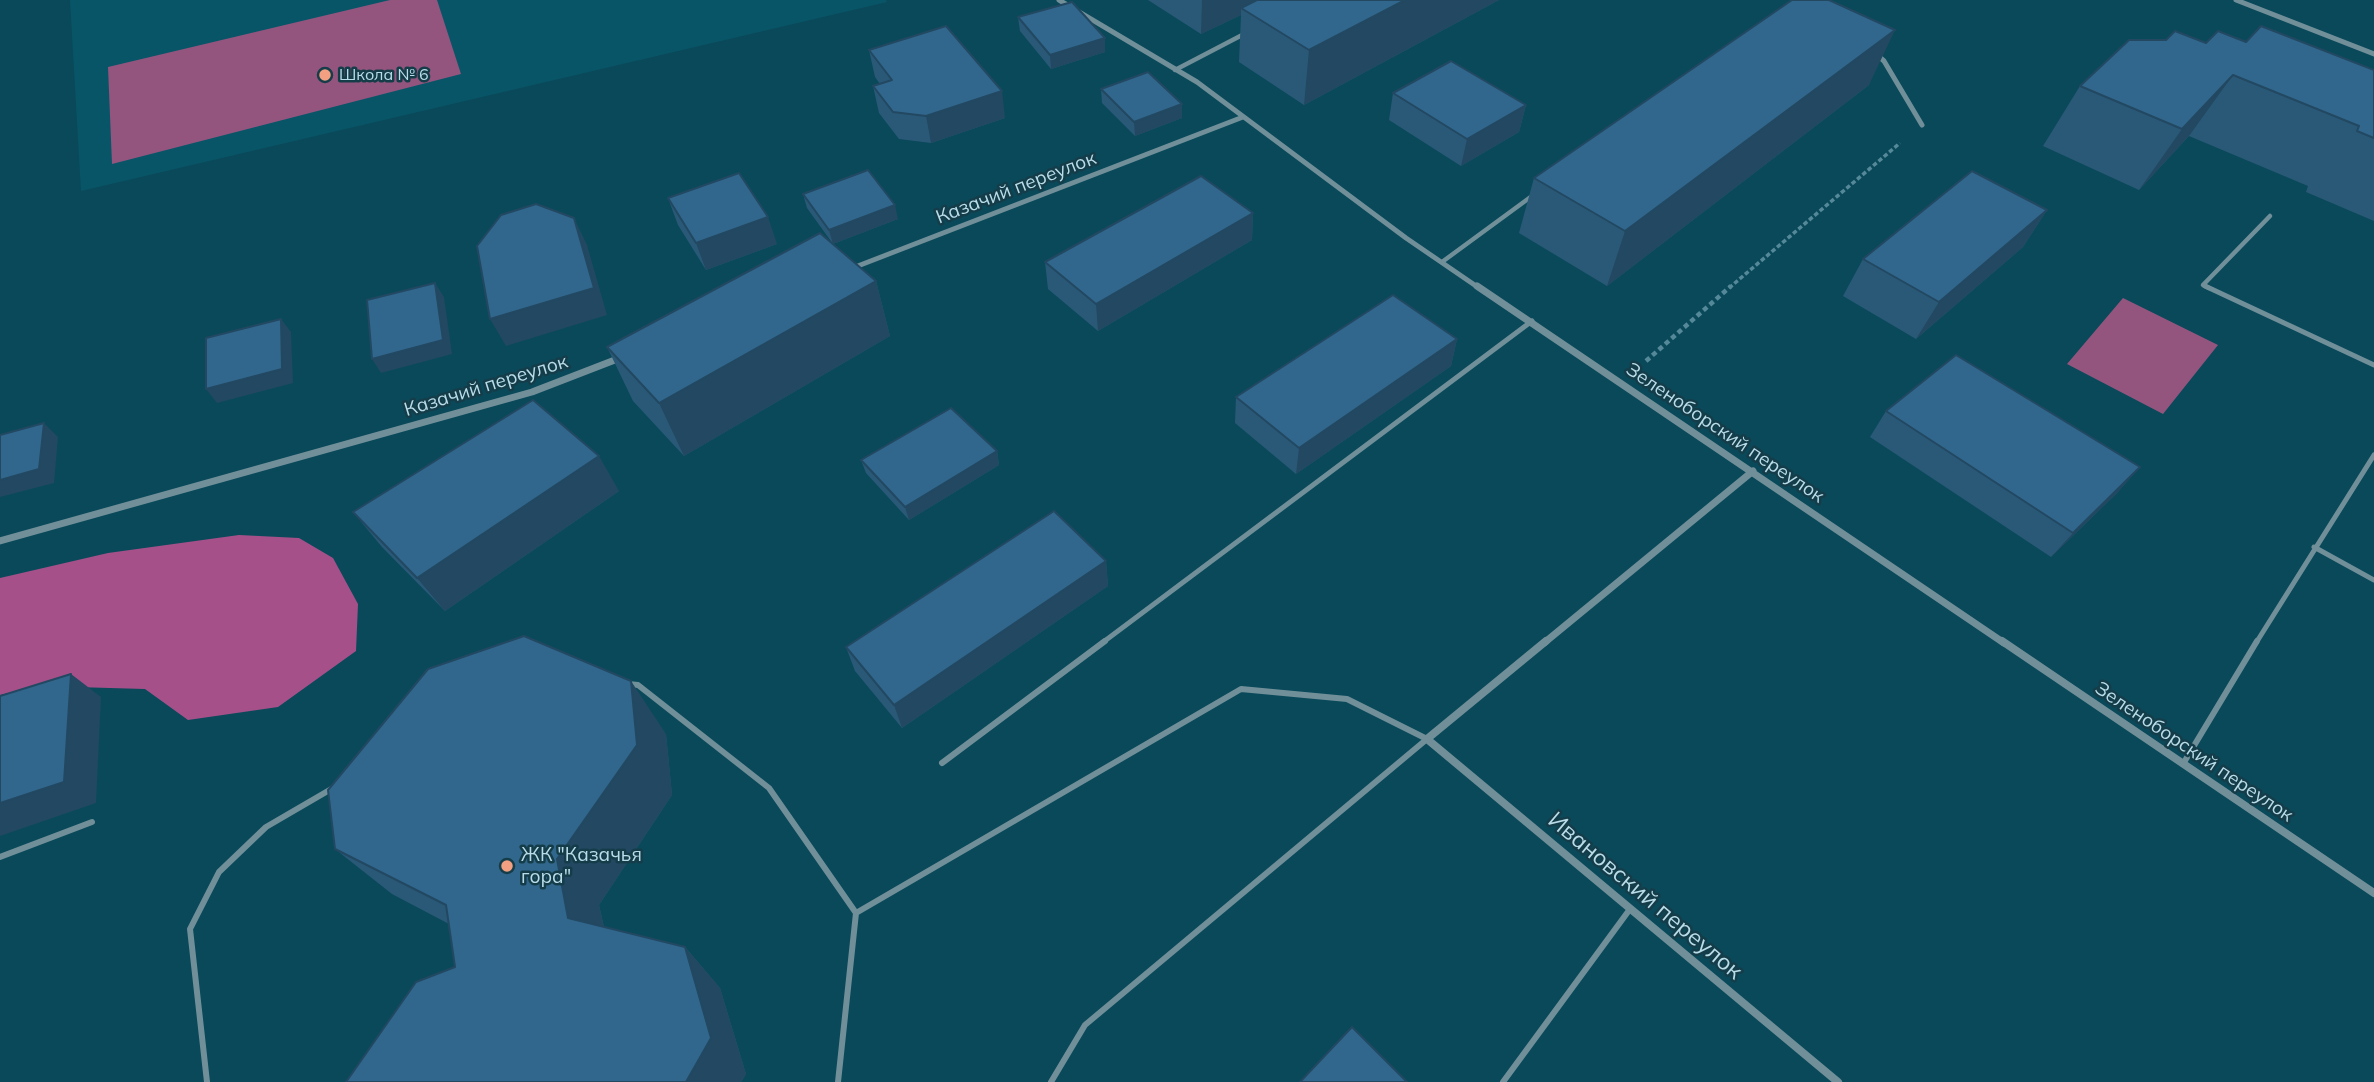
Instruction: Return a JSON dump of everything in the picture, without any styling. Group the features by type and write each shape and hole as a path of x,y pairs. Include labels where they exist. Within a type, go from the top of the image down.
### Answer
{"street":[{"name":"Зеленоборский переулок","path":"1059,0 1175,70 1442,262 2374,893"},
{"path":"2236,0 2374,54"},
{"path":"1874,52 1884,61 1922,125"},
{"name":"Казачий переулок","path":"842,272 1243,117"},
{"name":"Казачий переулок","path":"0,541 532,392 622,357"},
{"path":"1427,739 1754,471"},
{"name":"Ивановский переулок","path":"1427,739 1838,1082"}],"lane":[{"path":"1175,70 1250,31"},
{"path":"1442,262 1541,190"},
{"path":"2270,216 2203,285 2374,365"},
{"path":"942,763 1532,321"},
{"path":"2183,764 2314,547 2374,455"},
{"path":"2314,547 2374,580"},
{"path":"624,684 638,685 769,788 856,913 838,1082"},
{"path":"856,913 1241,689 1348,699 1427,739 1084,1025 1051,1082"},
{"path":"207,1082 190,929 219,872 266,827 335,787"},
{"path":"0,857 92,822"},
{"path":"1503,1082 1630,909"}],"path":[{"path":"1622,382 1802,224 1922,125"}],"shaded area":[{"name":"Школа № 6","path":"70,0 886,0 887,2 81,191"},
{"path":"390,0 437,0 461,74 112,164 108,67"},
{"path":"2123,298 2218,345 2163,414 2067,364"},
{"path":"239,535 299,538 333,558 358,604 356,651 278,707 188,720 145,689 40,686 0,695 0,578 108,553"}],"building":[{"path":"1257,0 1405,0 1309,50 1241,8"},
{"path":"1792,0 1829,0 1895,30 1625,231 1534,178"},
{"path":"1072,2 1105,38 1050,55 1018,17"},
{"path":"946,26 1002,91 926,116 893,112 873,86 892,80 869,50"},
{"path":"2261,26 2374,70 2374,138 2357,131 2359,126 2233,75 2182,129 2080,86 2129,40 2166,40 2175,31 2206,43 2218,31 2246,42"},
{"path":"1451,61 1526,105 1467,139 1393,93"},
{"path":"1148,72 1182,104 1134,122 1101,89"},
{"path":"868,170 895,205 829,230 803,194"},
{"path":"1972,171 2047,210 1939,302 1863,259"},
{"path":"739,173 768,217 696,243 668,198"},
{"path":"1201,176 1253,213 1096,304 1045,262"},
{"path":"536,204 574,218 594,288 490,319 477,246 501,215"},
{"path":"820,233 876,281 659,403 607,347"},
{"path":"435,283 443,340 372,359 367,300"},
{"path":"1393,295 1457,339 1299,448 1236,397"},
{"path":"281,319 282,369 206,389 206,338"},
{"path":"1956,355 2140,467 2073,533 1886,411"},
{"path":"533,400 599,456 417,578 353,512"},
{"path":"951,408 997,451 905,507 861,460"},
{"path":"44,423 39,469 0,480 0,435"},
{"path":"1054,511 1106,561 894,705 846,647"},
{"name":"ЖК \"Казачья гора\"","path":"524,636 631,681 637,745 557,859 568,918 685,947 711,1038 686,1082 346,1082 416,982 455,967 446,905 335,849 328,790 428,669"},
{"path":"71,674 64,782 0,803 0,696"},
{"path":"1352,1027 1407,1082 1300,1082"}],"place":[{"name":"Школа № 6","path":"325,75"},
{"name":"ЖК \"Казачья гора\"","path":"507,866"}]}
